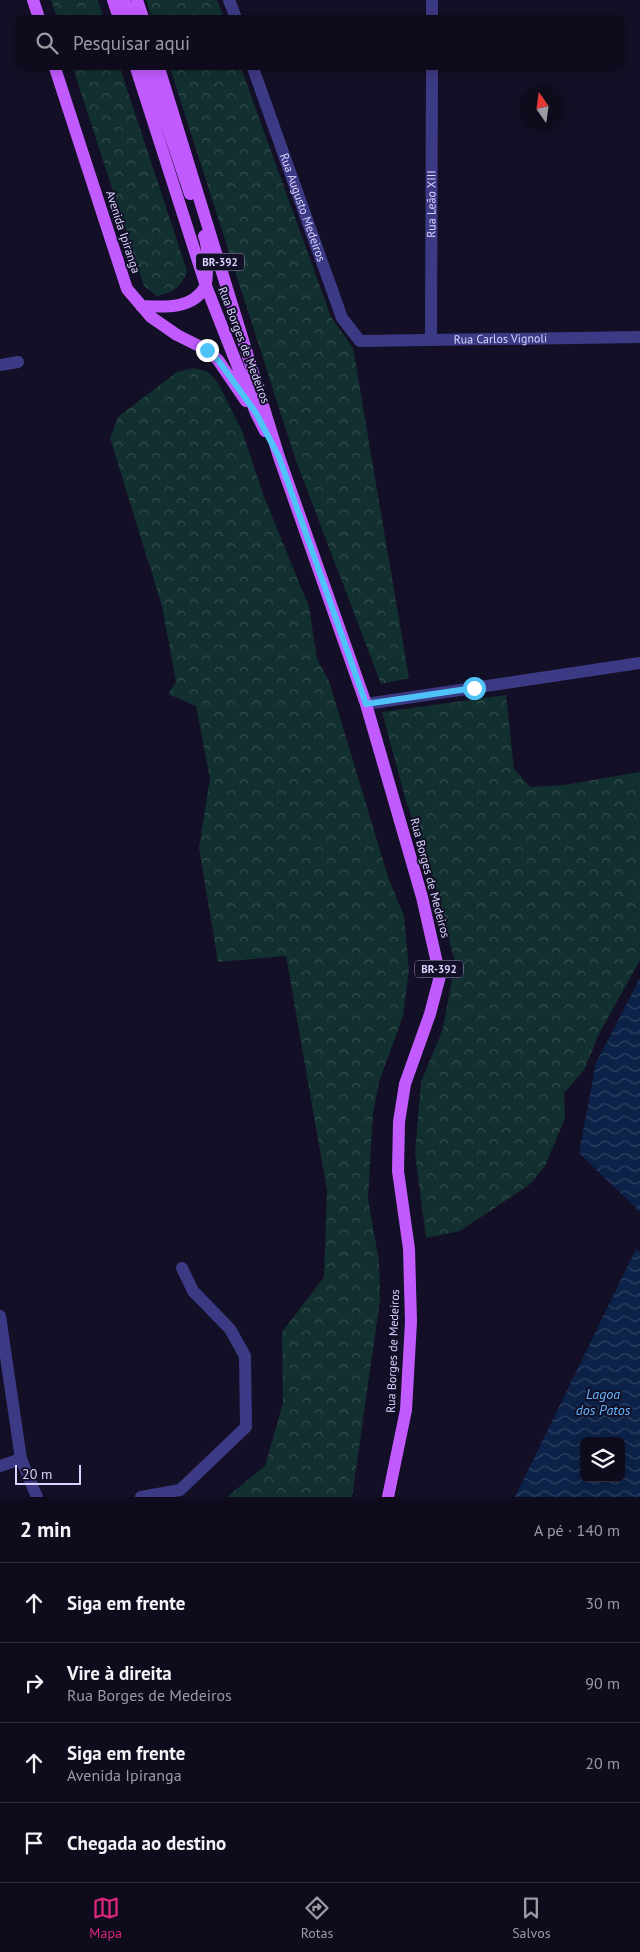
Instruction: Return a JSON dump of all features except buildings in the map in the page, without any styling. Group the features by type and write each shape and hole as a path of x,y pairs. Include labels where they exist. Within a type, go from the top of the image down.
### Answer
{"main road":[{"path":"33,0 38,15"},
{"path":"113,0 118,15"},
{"path":"124,0 129,15"},
{"path":"137,0 142,15"},
{"name":"Avenida Ipiranga","path":"56,70 127,289 141,306 164,326 207,350 218,360 256,413"},
{"name":"Rua Borges de Medeiros","path":"137,70 206,286 256,413 279,457"},
{"path":"141,306 163,308 181,305 194,299 206,286 207,244 149,70"},
{"name":"Rua Borges de Medeiros","path":"160,70 279,457 366,704 422,897 440,976 430,1014 405,1084 400,1122 398,1171 409,1249 411,1322 406,1410 388,1497"}],"street":[{"path":"229,0 235,15"},
{"path":"432,0 432,15"},
{"name":"Rua Augusto Medeiros","path":"254,70 342,318 360,341"},
{"name":"Rua Leão XIII","path":"432,70 432,340"},
{"name":"Rua Carlos Vignoli","path":"360,341 640,337"},
{"path":"0,365 18,362"},
{"path":"366,704 640,663"},
{"path":"141,1497 180,1490 246,1427 245,1356 230,1329 193,1290 182,1268"},
{"path":"0,1316 20,1459 37,1497"},
{"path":"0,1466 20,1459"}],"green space":[{"path":"51,0 98,0 102,15 56,15"},
{"path":"146,0 217,0 223,15 151,15"},
{"path":"74,70 121,70 187,271 179,285 168,293 157,296 144,286"},
{"path":"171,70 242,70 331,317 353,348 409,678 381,684 295,458"},
{"path":"194,368 208,372 218,383 242,431 263,494 309,607 317,659 329,681 388,877 404,916 409,969 403,1016 379,1082 373,1113 368,1199 379,1261 380,1300 352,1497 227,1497 265,1466 283,1403 282,1332 324,1277 327,1190 286,956 218,962 199,848 210,778 196,706 168,694 176,682 162,606 110,438 118,417 177,372"},
{"path":"506,695 514,769 530,787 564,785 640,772 640,960 599,1034 584,1070 564,1093 565,1118 545,1166 529,1185 460,1231 426,1238 415,1153 421,1082 443,1029 455,962 432,875 406,801 382,712"}],"water":[{"path":"640,978 640,1212 579,1153 596,1063"},
{"name":"Lagoa dos Patos","path":"636,1249 640,1252 640,1497 515,1497"}],"route":[{"path":"207,350 218,360 256,413 279,457 321,571 366,704 474,688"}]}
